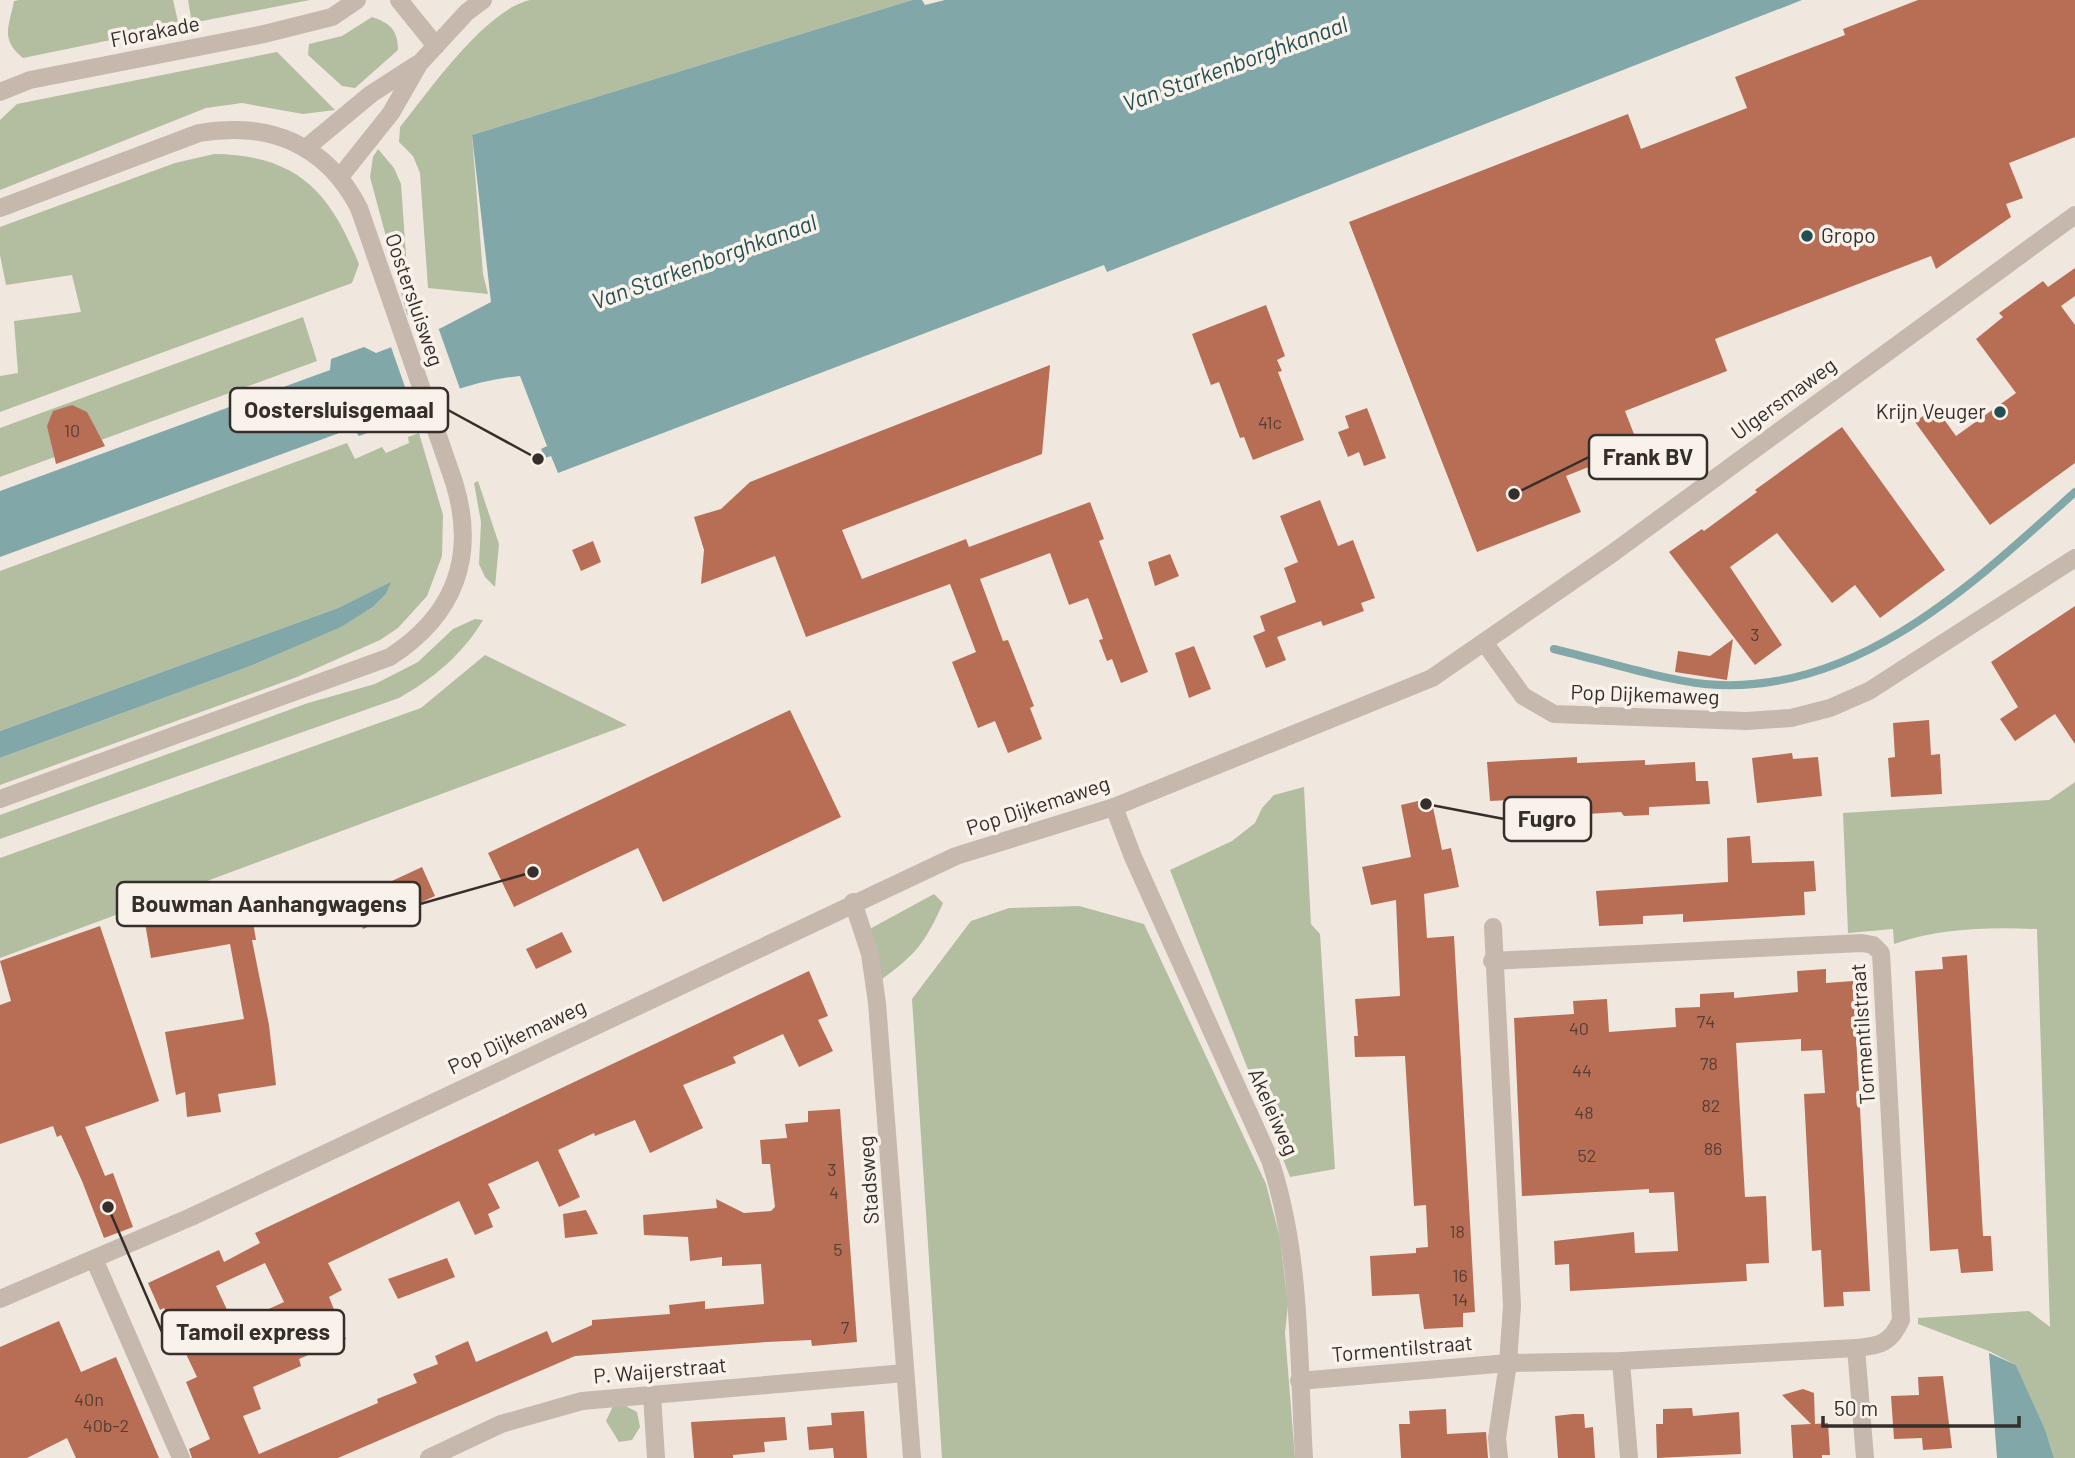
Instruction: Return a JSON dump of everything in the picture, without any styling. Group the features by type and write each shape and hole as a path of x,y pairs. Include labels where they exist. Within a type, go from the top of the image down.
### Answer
{"street":[{"name":"Florakade","path":"0,92 30,80 321,20 332,17 357,0"},
{"path":"399,0 436,46"},
{"path":"340,177 390,113 419,64 467,12 483,0"},
{"path":"306,148 372,94 419,64"},
{"name":"Oostersluisweg","path":"0,208 199,133 218,130 259,131 306,148 327,163 340,177 359,208 402,340 457,493 464,526 461,559 452,591 427,629 410,645 369,666 0,799"},
{"name":"Ulgersmaweg","path":"1485,642 1610,555 2075,215"},
{"name":"Pop Dijkemaweg","path":"0,1299 191,1217 853,902 956,856 1114,807 1432,678 1485,642 1523,696 1541,709 1554,714 1746,721 1791,718 1830,708 1869,691 2075,558"},
{"name":"Akeleiweg","path":"1114,807 1133,857 1270,1160 1281,1194 1289,1229 1297,1303 1304,1458"},
{"name":"Stadsweg","path":"853,902 870,954 877,1003 912,1458"},
{"path":"1493,927 1492,961 1512,1306 1508,1363 1497,1438 1499,1458"},
{"name":"Tormentilstraat","path":"1299,1381 1508,1363 1620,1362 1856,1348 1880,1346 1893,1338 1901,1320 1881,953 1873,945 1862,943 1492,961"},
{"path":"94,1259 181,1458"},
{"path":"1856,1348 1865,1458"},
{"path":"1620,1362 1629,1458"},
{"name":"P. Waijerstraat","path":"429,1458 501,1424 582,1401 905,1373"},
{"path":"652,1395 656,1458"}],"green space":[{"path":"173,0 179,26 23,58 11,45 8,32 14,1"},
{"path":"188,0 310,0 192,23"},
{"path":"530,0 912,0 472,135 483,274 488,294 428,288 420,173 413,156 399,142 400,127 477,35 513,7"},
{"path":"372,17 392,28 398,50 355,88 342,86 308,55 309,44 342,36"},
{"path":"277,52 335,110 303,114 242,103 206,108 0,190 0,120 17,104"},
{"path":"378,149 394,168 401,184 410,313 407,315 370,177 373,157"},
{"path":"214,154 268,161 307,182 323,198 348,239 359,264 352,283 0,412 0,376 18,373 14,321 81,312 72,275 6,285 0,255 0,227 175,163"},
{"path":"303,317 317,361 0,477 0,428"},
{"path":"419,433 443,515 442,556 427,596 398,628 380,640 297,677 0,785 0,758 248,667 340,627 373,607 386,594 390,583 338,608 0,731 0,571 347,443 355,459 382,447 386,453 409,443 408,437"},
{"path":"478,481 499,544 495,587 485,577 479,564 481,522 474,483"},
{"path":"475,619 483,620 457,655 424,683 399,698 0,839 0,815 308,703 375,684 418,662 453,629"},
{"path":"485,655 627,725 0,958 0,858 421,708"},
{"path":"2075,782 2075,1458 2054,1458 2045,1429 2016,1365 1989,1351 1918,1324 1918,1318 2029,1311 2050,1327 2037,929 1965,930 1894,944 1893,929 1848,933 1843,813 2049,800"},
{"path":"1304,787 1311,924 1320,934 1335,1169 1290,1177 1170,870 1232,841 1255,823 1262,808 1274,795"},
{"path":"934,894 943,903 925,938 911,955 882,979 866,931"},
{"path":"1079,906 1144,924 1266,1184 1280,1238 1288,1305 1285,1333 1295,1458 942,1458 912,999 971,921 1009,908"},
{"path":"624,1405 637,1412 640,1427 632,1440 619,1442 606,1421 613,1406"}],"water":[{"name":"Van Starkenborghkanaal","path":"912,0 922,0 925,5 945,0 1802,0 1107,272 1104,265 558,473 551,456 545,458 541,449 547,446 520,376 504,378 457,389 397,411 393,424 359,436 353,428 0,557 0,491 330,370 331,359 364,347 376,353 441,328 491,302 472,135"},
{"path":"391,582 386,594 373,607 341,627 248,667 0,758 0,731 338,608"},
{"path":"1989,1353 2016,1365 2045,1429 2054,1458 1997,1458"}],"pier":[{"path":"438,327 460,389 412,407 390,344"}],"building":[{"path":"1918,0 2075,0 2075,137 2009,163 2023,198 2006,204 2011,217 1936,269 1931,256 1715,339 1727,371 1625,411 1639,447 1566,476 1581,512 1477,552 1349,222 1628,114 1641,149 1747,108 1735,77 1845,35 1843,29"},
{"path":"2075,268 2075,296 2061,306 2075,325 2075,463 1990,525 1915,422 1935,407 1956,436 2016,393 1976,339 2003,317 1999,313 2043,281 2048,287"},
{"path":"1266,305 1285,356 1277,360 1282,371 1278,372 1304,440 1253,460 1244,437 1240,438 1219,382 1211,385 1192,334"},
{"path":"1050,365 1042,454 842,530 862,579 966,539 969,547 1090,502 1104,539 1099,541 1148,672 1121,683 1112,659 1107,661 1099,640 1103,639 1088,598 1069,605 1050,553 980,579 1003,641 1008,640 1034,706 1030,708 1042,739 1008,753 995,721 978,728 952,662 976,652 950,584 806,637 775,556 701,584 704,550 694,517 721,509 750,482"},
{"path":"72,405 87,412 105,446 56,464 47,426 53,411"},
{"path":"1367,408 1386,458 1364,466 1359,452 1348,457 1338,432 1349,428 1345,416"},
{"path":"1842,427 1945,570 1880,618 1855,585 1832,603 1777,533 1730,567 1782,645 1755,665 1669,552 1702,529 1704,531"},
{"path":"1320,500 1338,546 1353,540 1375,598 1361,603 1364,611 1323,626 1321,621 1277,637 1286,660 1266,668 1253,636 1265,631 1260,616 1296,602 1284,568 1298,562 1280,516"},
{"path":"593,541 601,562 581,571 572,550"},
{"path":"1170,554 1179,576 1155,586 1148,562"},
{"path":"2075,606 2075,744 2055,714 2015,741 2000,719 2018,707 1991,662"},
{"path":"1733,639 1727,680 1675,672 1678,651 1710,656"},
{"path":"1194,646 1211,689 1189,698 1175,653"},
{"path":"790,710 841,817 663,902 638,848 514,907 488,853"},
{"path":"1929,720 1931,755 1940,754 1942,794 1891,797 1888,758 1895,757 1893,723"},
{"path":"1792,753 1793,759 1818,757 1822,796 1757,803 1752,758"},
{"path":"1577,757 1577,763 1645,760 1645,765 1695,762 1696,781 1708,781 1710,804 1649,807 1649,815 1624,816 1621,812 1569,815 1568,808 1511,811 1510,800 1490,801 1487,762"},
{"path":"1431,798 1442,850 1451,848 1459,887 1424,894 1427,938 1454,936 1475,1312 1463,1313 1463,1327 1424,1329 1419,1294 1372,1296 1370,1256 1416,1253 1416,1248 1428,1247 1426,1205 1414,1206 1405,1056 1355,1057 1354,1036 1358,1036 1355,999 1400,996 1396,900 1371,905 1362,867 1411,857 1401,805"},
{"path":"1750,836 1752,863 1814,861 1816,891 1804,892 1805,915 1683,922 1683,914 1643,916 1643,924 1599,926 1596,891 1728,882 1727,838"},
{"path":"422,867 435,896 363,929 351,900"},
{"path":"250,904 256,940 252,940 269,1025 276,1085 218,1094 221,1112 187,1117 185,1092 176,1095 165,1032 244,1019 230,944 151,958 145,923"},
{"path":"100,926 159,1101 85,1127 105,1176 113,1173 133,1227 104,1238 82,1181 61,1135 57,1137 53,1126 0,1144 0,1005 11,1001 0,961"},
{"path":"562,932 572,952 536,969 526,949"},
{"path":"1967,955 1983,1236 1991,1236 1993,1271 1961,1273 1958,1249 1930,1251 1915,971 1943,969 1942,957"},
{"path":"1826,969 1826,983 1853,981 1870,1291 1843,1292 1844,1306 1824,1307 1821,1250 1812,1251 1804,1094 1825,1093 1822,1050 1801,1051 1801,1039 1736,1043 1745,1197 1766,1196 1769,1263 1746,1264 1747,1281 1570,1291 1569,1264 1555,1265 1554,1241 1634,1232 1635,1253 1678,1251 1674,1192 1649,1193 1649,1189 1522,1196 1514,1018 1574,1014 1573,1001 1607,999 1609,1032 1676,1027 1675,1008 1700,1007 1700,994 1734,992 1734,998 1798,992 1797,971"},
{"path":"809,971 828,1016 818,1020 833,1051 799,1067 783,1034 733,1057 736,1063 683,1085 703,1128 650,1153 635,1120 595,1136 594,1133 558,1150 580,1197 559,1207 538,1161 488,1184 500,1208 488,1214 493,1227 475,1235 459,1201 328,1263 342,1290 329,1297 346,1339 299,1359 301,1366 253,1387 261,1409 243,1416 259,1454 378,1403 377,1399 417,1383 413,1374 438,1364 435,1356 468,1341 476,1362 547,1331 552,1343 592,1325 592,1320 670,1314 669,1305 705,1301 705,1309 764,1304 761,1264 722,1266 722,1257 690,1261 688,1237 644,1235 643,1215 717,1208 716,1199 744,1213 771,1211 775,1207 770,1164 762,1164 760,1140 787,1138 785,1124 808,1122 808,1111 840,1109 857,1342 812,1346 811,1340 767,1342 575,1356 338,1458 192,1458 189,1449 210,1439 186,1382 197,1377 164,1308 160,1310 148,1283 219,1250 224,1262 260,1243 255,1233","holes":["265,1263 284,1302 234,1325 216,1286"]},
{"path":"586,1210 598,1234 565,1238 563,1214"},
{"path":"447,1258 455,1277 398,1299 388,1279"},
{"path":"59,1321 81,1372 116,1357 159,1458 76,1458 67,1438 27,1458 0,1458 0,1347"},
{"path":"1943,1376 1952,1448 1923,1450 1922,1438 1894,1439 1891,1396 1919,1395 1918,1377"},
{"path":"1803,1389 1814,1393 1815,1424 1828,1423 1830,1455 1822,1455 1822,1458 1793,1458 1791,1425 1811,1424 1782,1395"},
{"path":"1692,1408 1693,1416 1739,1412 1741,1454 1657,1458 1656,1424 1663,1424 1663,1409"},
{"path":"1446,1409 1447,1434 1486,1432 1488,1458 1401,1458 1399,1424 1410,1424 1409,1411"},
{"path":"864,1411 867,1458 834,1458 833,1448 809,1450 807,1427 832,1425 831,1413"},
{"path":"1584,1414 1585,1428 1593,1427 1595,1458 1558,1458 1555,1416"},
{"path":"785,1417 787,1440 764,1442 765,1452 733,1455 733,1458 694,1458 691,1422"}],"waterway":[{"path":"1554,649 1650,674 1705,684 1759,684 1811,673 1860,654 1907,628 1995,563 2075,492"}],"place":[{"name":"Gropo","path":"1807,236"},
{"name":"Krijn Veuger","path":"2000,412"},
{"name":"Oostersluisgemaal","path":"538,459"},
{"name":"Frank BV","path":"1514,494"},
{"name":"Fugro","path":"1426,804"},
{"name":"Bouwman Aanhangwagens","path":"533,872"},
{"name":"Tamoil express","path":"108,1207"}]}
